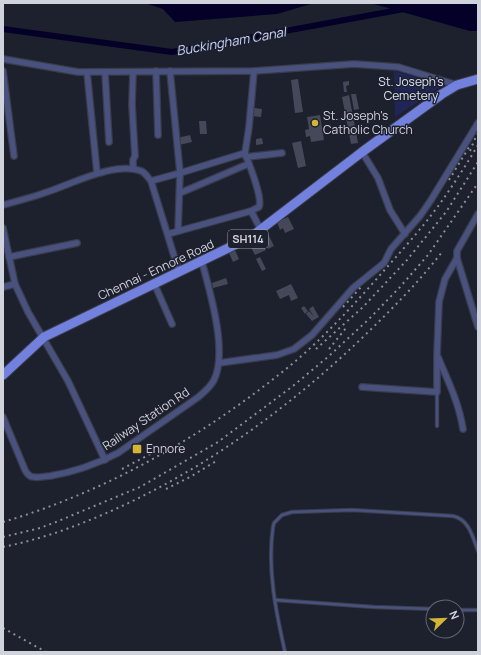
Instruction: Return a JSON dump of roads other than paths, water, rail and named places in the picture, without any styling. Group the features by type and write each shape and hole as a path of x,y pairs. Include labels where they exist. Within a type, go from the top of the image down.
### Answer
{"main road":[{"name":"Chennai - Ennore Road","path":"3,375 44,337 251,237 362,152 442,94 457,85 478,79"}],"street":[{"path":"3,59 78,72 254,72 354,64 398,67 457,85"},
{"path":"3,71 14,156"},
{"path":"87,72 97,173"},
{"path":"105,72 109,142"},
{"path":"133,72 132,105 135,156 133,160 133,169"},
{"path":"156,72 158,135"},
{"path":"170,72 180,173 178,231"},
{"path":"168,234 259,207 260,204 245,155 254,72"},
{"path":"219,364 277,355 294,349 318,329 353,288 384,263 391,249 420,216 441,186 455,159 478,123"},
{"path":"362,152 378,178 390,210 405,234"},
{"path":"151,181 245,155 282,153"},
{"path":"180,193 248,164"},
{"path":"3,205 48,192 97,173 121,169 142,171 151,181 179,272"},
{"path":"251,210 261,230"},
{"path":"478,214 457,251 457,258 478,327"},
{"path":"3,228 15,284 28,312 44,337 68,381 105,460"},
{"path":"9,257 77,243"},
{"path":"362,388 437,392 439,302 446,279 457,258"},
{"name":"Railway Station Rd","path":"3,417 24,470 29,476 35,478 60,474 91,466 105,460 118,453 197,398 214,380 219,364 215,310 202,262"},
{"path":"154,283 172,324"},
{"path":"3,286 15,284"},
{"path":"437,355 455,396 460,411 463,429"}],"lane":[{"path":"437,392 437,426"},
{"path":"285,652 275,600 272,566 272,533 274,523 282,515 286,513 352,510 453,516 460,518 466,523 478,551"},
{"path":"275,600 374,608 425,609"},
{"path":"465,610 478,610"}],"waterway":[{"name":"Buckingham Canal","path":"3,29 172,52 404,9"}],"railway":[{"path":"470,151 477,134"},
{"path":"449,180 471,144"},
{"path":"3,522 41,510 78,495 149,461 217,420 295,362 358,300 423,226 439,205 478,145"},
{"path":"316,349 363,307 407,260 446,212 478,162"},
{"path":"3,537 40,528 140,487 218,442 293,386 329,356 369,319 428,255 478,183"},
{"path":"3,547 58,532 101,516 182,475 220,451 294,398 329,369 394,307 442,252"},
{"path":"343,307 362,286"},
{"path":"329,349 346,328"},
{"path":"122,469 156,451"},
{"path":"166,489 190,477 218,460"},
{"path":"3,628 46,652"}],"place":[{"name":"St. Joseph's Catholic Church","path":"315,123"},
{"name":"Ennore","path":"137,449"}],"park label":[{"name":"St. Joseph's Cemetery","path":"411,89"}]}
